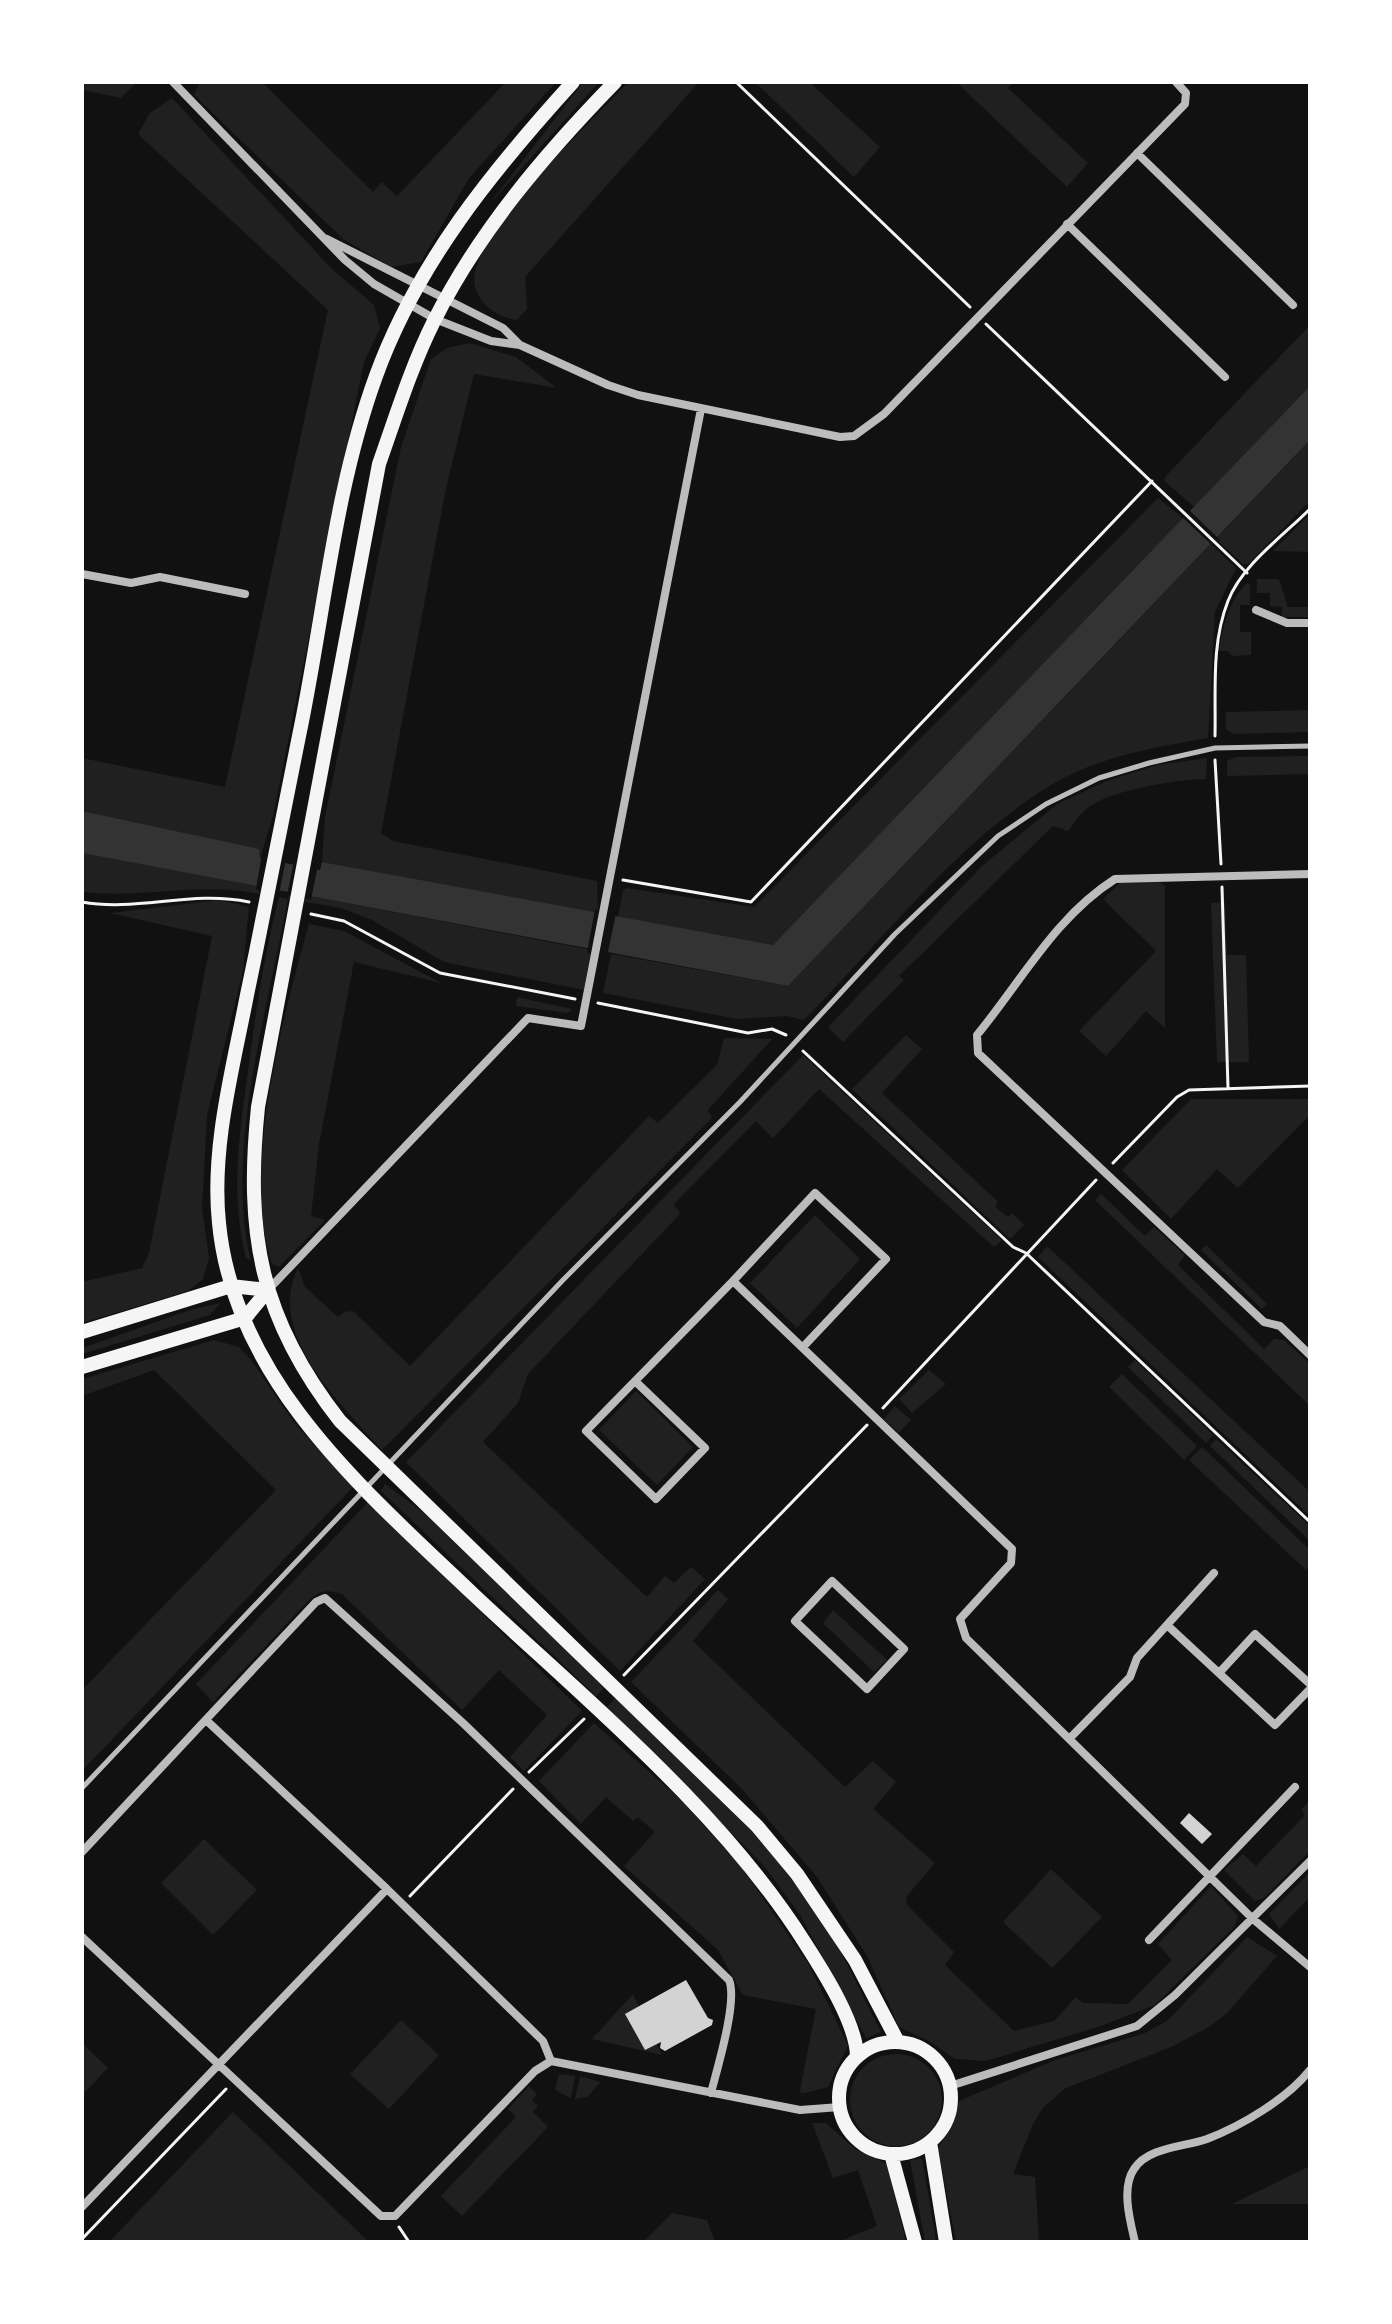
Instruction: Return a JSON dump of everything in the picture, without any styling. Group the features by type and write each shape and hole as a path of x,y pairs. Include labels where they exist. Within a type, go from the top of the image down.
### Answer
{"main road":[{"path":"573,82 496,169 449,232 419,285 376,374 348,469 275,857 262,907 223,1124 219,1225 231,1286 245,1318 272,1376 310,1429 344,1468 684,1794 762,1880 821,1967 857,2041 857,2057"},
{"path":"615,82 503,208 447,298 410,374 379,464 299,914 258,1107 252,1160 256,1239 268,1290 286,1342 311,1385 340,1421 757,1826 797,1874 855,1960 898,2042"},
{"path":"82,1332 231,1286 268,1290"},
{"path":"82,1367 245,1318 268,1290"},
{"path":"898,2042 916,2046 931,2055 943,2069 950,2086 948,2117 930,2142 918,2149 891,2154 873,2149 857,2139 846,2125 840,2107 842,2080 857,2057 883,2043 898,2042"},
{"path":"930,2142 946,2242"},
{"path":"891,2154 915,2242"}],"street":[{"path":"173,82 323,237 374,284 409,306 491,341 520,345 608,385 701,409 840,437 854,436 877,420 1185,104 1186,93 1176,82"},
{"path":"1137,153 1293,305"},
{"path":"1067,224 1225,377"},
{"path":"323,237 503,328 520,345"},
{"path":"268,1290 528,1018 581,1026 701,409"},
{"path":"82,574 131,583 160,577 245,594"},
{"path":"1256,610 1287,623 1310,623"},
{"path":"1310,874 1133,876 1115,879 1099,889 1035,954 1019,984 977,1035 978,1053 1264,1322 1280,1326 1310,1355"},
{"path":"635,1381 705,1448 656,1499 586,1431 815,1193 886,1259 803,1347"},
{"path":"737,1276 733,1281 1012,1549 1011,1563 960,1619 961,1631 1253,1919 1310,1967"},
{"path":"1070,1738 1130,1677 1137,1658 1214,1573"},
{"path":"832,1581 904,1649 867,1689 795,1621 832,1581"},
{"path":"82,1852 316,1602 325,1598 333,1601 729,1980 731,1997 711,2093"},
{"path":"1167,1625 1275,1725 1310,1687 1255,1634 1219,1673"},
{"path":"206,1720 387,1889 543,2041 551,2061"},
{"path":"1149,1940 1295,1787"},
{"path":"950,2086 1137,2026 1175,1995 1310,1861"},
{"path":"82,2207 387,1889"},
{"path":"82,1937 381,2216 395,2216 535,2071 551,2061 800,2110 840,2107"},
{"path":"1135,2242 1127,2213 1129,2192 1132,2171 1146,2157 1227,2130 1276,2099 1310,2070"}],"lane":[{"path":"82,1788 895,934 998,836 1046,804 1099,778 1215,748 1310,746"}],"path":[{"path":"736,82 1247,573"},
{"path":"611,878 751,902 1152,481"},
{"path":"1228,1088 1215,748 1217,643 1229,599 1247,573 1310,509"},
{"path":"82,902 107,906 217,896 262,907"},
{"path":"299,914 344,921 440,973 748,1033 772,1029 795,1042 1013,1247 1026,1253 1310,1522"},
{"path":"625,1675 1177,1097 1196,1089 1310,1086"},
{"path":"82,2239 235,2079"},
{"path":"395,2216 401,2235 409,2242"}],"shaded area":[{"path":"82,82 137,82 121,98 82,90"},
{"path":"200,82 262,82 373,192 382,182 397,196 506,82 556,82 469,178 421,262 391,267 343,239 194,95"},
{"path":"583,82 599,82 488,206"},
{"path":"628,82 699,82 525,277 527,309 517,320 498,314 483,302 475,286 477,265 488,243 522,195"},
{"path":"755,82 809,82 880,147 854,177"},
{"path":"956,82 1013,82 1008,88 1088,163 1067,187"},
{"path":"172,98 333,270 374,305 380,328 364,362 273,816 260,858 258,849 82,811 82,758 225,787 328,310 138,134 150,113"},
{"path":"1310,325 1310,386 1194,507 1164,481 1165,477"},
{"path":"470,343 516,357 557,388 474,374 446,488 381,833 393,841 597,881 598,914 322,862 325,817 401,447 431,359 447,348"},
{"path":"1310,386 1310,440 788,986 82,853 82,811 259,849 260,858 320,870 322,862 773,945"},
{"path":"1310,440 1310,501 1248,564 1243,564 1216,539"},
{"path":"1158,498 1184,519 773,945 618,917 623,890 627,888 754,907"},
{"path":"1310,514 1310,552 1273,551"},
{"path":"1211,544 1236,568 1215,612 1208,738 1147,749 1087,767 1051,785 1017,808 952,864 804,1020 787,1016 737,1019 603,993 611,954 788,986"},
{"path":"1257,579 1279,579 1288,607 1310,607 1310,617 1282,617 1282,607 1270,606 1270,593 1257,593"},
{"path":"1247,583 1250,584 1250,605 1240,605 1240,632 1251,632 1251,655 1232,656 1228,651 1219,651 1222,633 1231,605"},
{"path":"1310,710 1310,732 1234,734 1226,729 1226,712"},
{"path":"1310,756 1310,774 1227,776 1227,761 1235,757"},
{"path":"1207,758 1206,779 1163,783 1113,795 1089,807 1068,831 1053,826 899,976 904,980 843,1042 828,1027 982,866 1057,804 1107,781 1157,765"},
{"path":"82,853 257,885 260,894 215,889 105,894 82,892"},
{"path":"1159,882 1165,886 1165,1028 1146,1011 1106,1056 1079,1031 1156,951 1103,899 1120,883"},
{"path":"289,892 591,950 584,990 444,962 372,920 341,908 288,899"},
{"path":"279,897 288,899 260,1033 246,1128 244,1219 251,1261 246,1258 238,1210 239,1142 269,940"},
{"path":"220,900 249,907 243,971 207,1115 202,1207 209,1258 203,1279 188,1291 82,1323 82,1282 142,1268 149,1253 212,936 110,913"},
{"path":"1225,902 1227,955 1246,955 1249,1062 1217,1062 1211,903"},
{"path":"309,924 344,931 441,983 354,962 319,1144 311,1216 325,1220 279,1267 272,1264 264,1227 261,1185 263,1140 278,1048"},
{"path":"517,997 572,1009 568,1013 516,1006"},
{"path":"906,1035 922,1049 882,1093 998,1202 995,1207 1008,1217 1012,1213 1024,1225 1010,1239 852,1089"},
{"path":"724,1038 772,1039 708,1110 712,1118 382,1450 329,1390 300,1343 292,1318 290,1293 298,1268 305,1287 338,1317 344,1312 353,1311 410,1366 649,1116 658,1123 717,1065"},
{"path":"803,1055 1002,1240 994,1247 819,1089 773,1138 756,1121 674,1204 680,1214 528,1374 518,1403 483,1442 647,1597 665,1576 674,1583 691,1567 705,1579 620,1671 406,1462"},
{"path":"1191,1099 1310,1099 1310,1115 1238,1188 1217,1169 1171,1219 1122,1170"},
{"path":"1101,1194 1145,1236 1154,1227 1185,1255 1178,1265 1264,1349 1274,1339 1284,1340 1310,1364 1310,1406 1095,1200"},
{"path":"815,1215 860,1259 797,1328 750,1283"},
{"path":"1206,1245 1267,1304 1262,1309 1201,1250"},
{"path":"1047,1246 1310,1492 1310,1516 1038,1257"},
{"path":"221,1303 210,1315 82,1354 82,1348 193,1309"},
{"path":"214,1340 239,1347 295,1424 353,1487 82,1771 82,1690 276,1490 154,1370 82,1396 82,1379"},
{"path":"1135,1360 1213,1435 1206,1443 1128,1367"},
{"path":"929,1370 946,1384 912,1413 899,1399"},
{"path":"1122,1374 1197,1446 1184,1460 1109,1387"},
{"path":"636,1391 693,1447 657,1485 599,1430"},
{"path":"895,1406 911,1420 899,1433 884,1419"},
{"path":"1216,1439 1310,1526 1310,1541 1210,1446"},
{"path":"1202,1447 1310,1550 1310,1564 1306,1570 1189,1460"},
{"path":"385,1484 441,1526 604,1688 596,1696 381,1491"},
{"path":"368,1502 582,1711 524,1771 510,1757 547,1715 499,1670 462,1710 342,1594 329,1591 311,1598 213,1702 196,1684"},
{"path":"718,1590 728,1599 693,1641 845,1787 873,1761 896,1782 873,1809 935,1863 906,1897 907,1905 954,1952 945,1965 1014,2031 1054,2021 1076,1997 1083,2003 1128,2004 1172,1960 1158,1944 1211,1886 1238,1916 1235,1926 1155,2005 1101,2026 986,2061 955,2059 929,2041 899,2027 867,1956 817,1877 743,1790 631,1682"},
{"path":"833,1610 887,1660 874,1672 823,1623"},
{"path":"616,1698 719,1796 790,1874 831,1934 881,2032 866,2038 800,1915 764,1866 607,1707"},
{"path":"594,1723 681,1800 743,1869 809,1965 848,2045 828,2087 801,2094 800,2090 816,2009 743,1995 718,1950 624,1866 655,1832 638,1817 633,1821 606,1797 581,1824 539,1781"},
{"path":"1310,1800 1310,1851 1264,1898 1255,1901 1224,1870 1243,1854 1256,1866 1305,1815 1301,1810"},
{"path":"204,1839 257,1890 213,1935 161,1883"},
{"path":"1051,1869 1102,1917 1052,1968 1003,1922"},
{"path":"1310,1872 1310,1897 1279,1929 1269,1914"},
{"path":"1247,1937 1277,1956 1227,2013 1209,2027 1171,2047 1064,2089 1043,2108 1033,2124 1013,2174 1035,2177 1039,2242 956,2242 938,2149 953,2122 959,2101 1055,2060 1145,2033 1167,2021"},
{"path":"633,1994 662,2055 592,2039"},
{"path":"401,2020 439,2055 389,2109 350,2074"},
{"path":"82,2043 108,2068 82,2095"},
{"path":"896,2054 914,2057 929,2067 939,2082 942,2100 939,2118 929,2133 914,2143 896,2146 878,2143 863,2133 853,2118 850,2100 853,2082 863,2067 878,2057"},
{"path":"559,2074 575,2076 571,2098 555,2090"},
{"path":"580,2076 601,2082 587,2097 575,2099"},
{"path":"529,2086 537,2094 532,2100 538,2106 533,2112 548,2127 462,2216 441,2196 516,2117 508,2109"},
{"path":"233,2112 369,2242 109,2242"},
{"path":"812,2123 826,2123 855,2149 887,2164 906,2242 838,2242 877,2226 858,2170 833,2178"},
{"path":"922,2158 936,2242 925,2242 910,2160"},
{"path":"1310,2166 1310,2204 1232,2204"},
{"path":"672,2213 707,2220 715,2242 643,2242"}],"pier":[{"path":"1187,508 1220,540 1214,547 1181,516"},
{"path":"262,854 286,859 279,894 256,889"},
{"path":"294,861 318,865 311,900 287,895"},
{"path":"595,909 616,913 607,957 587,953"}],"building":[{"path":"1189,1813 1212,1834 1202,1844 1180,1823"},
{"path":"686,1980 708,2018 713,2020 712,2025 665,2051 660,2048 661,2042 645,2050 625,2014"}]}
